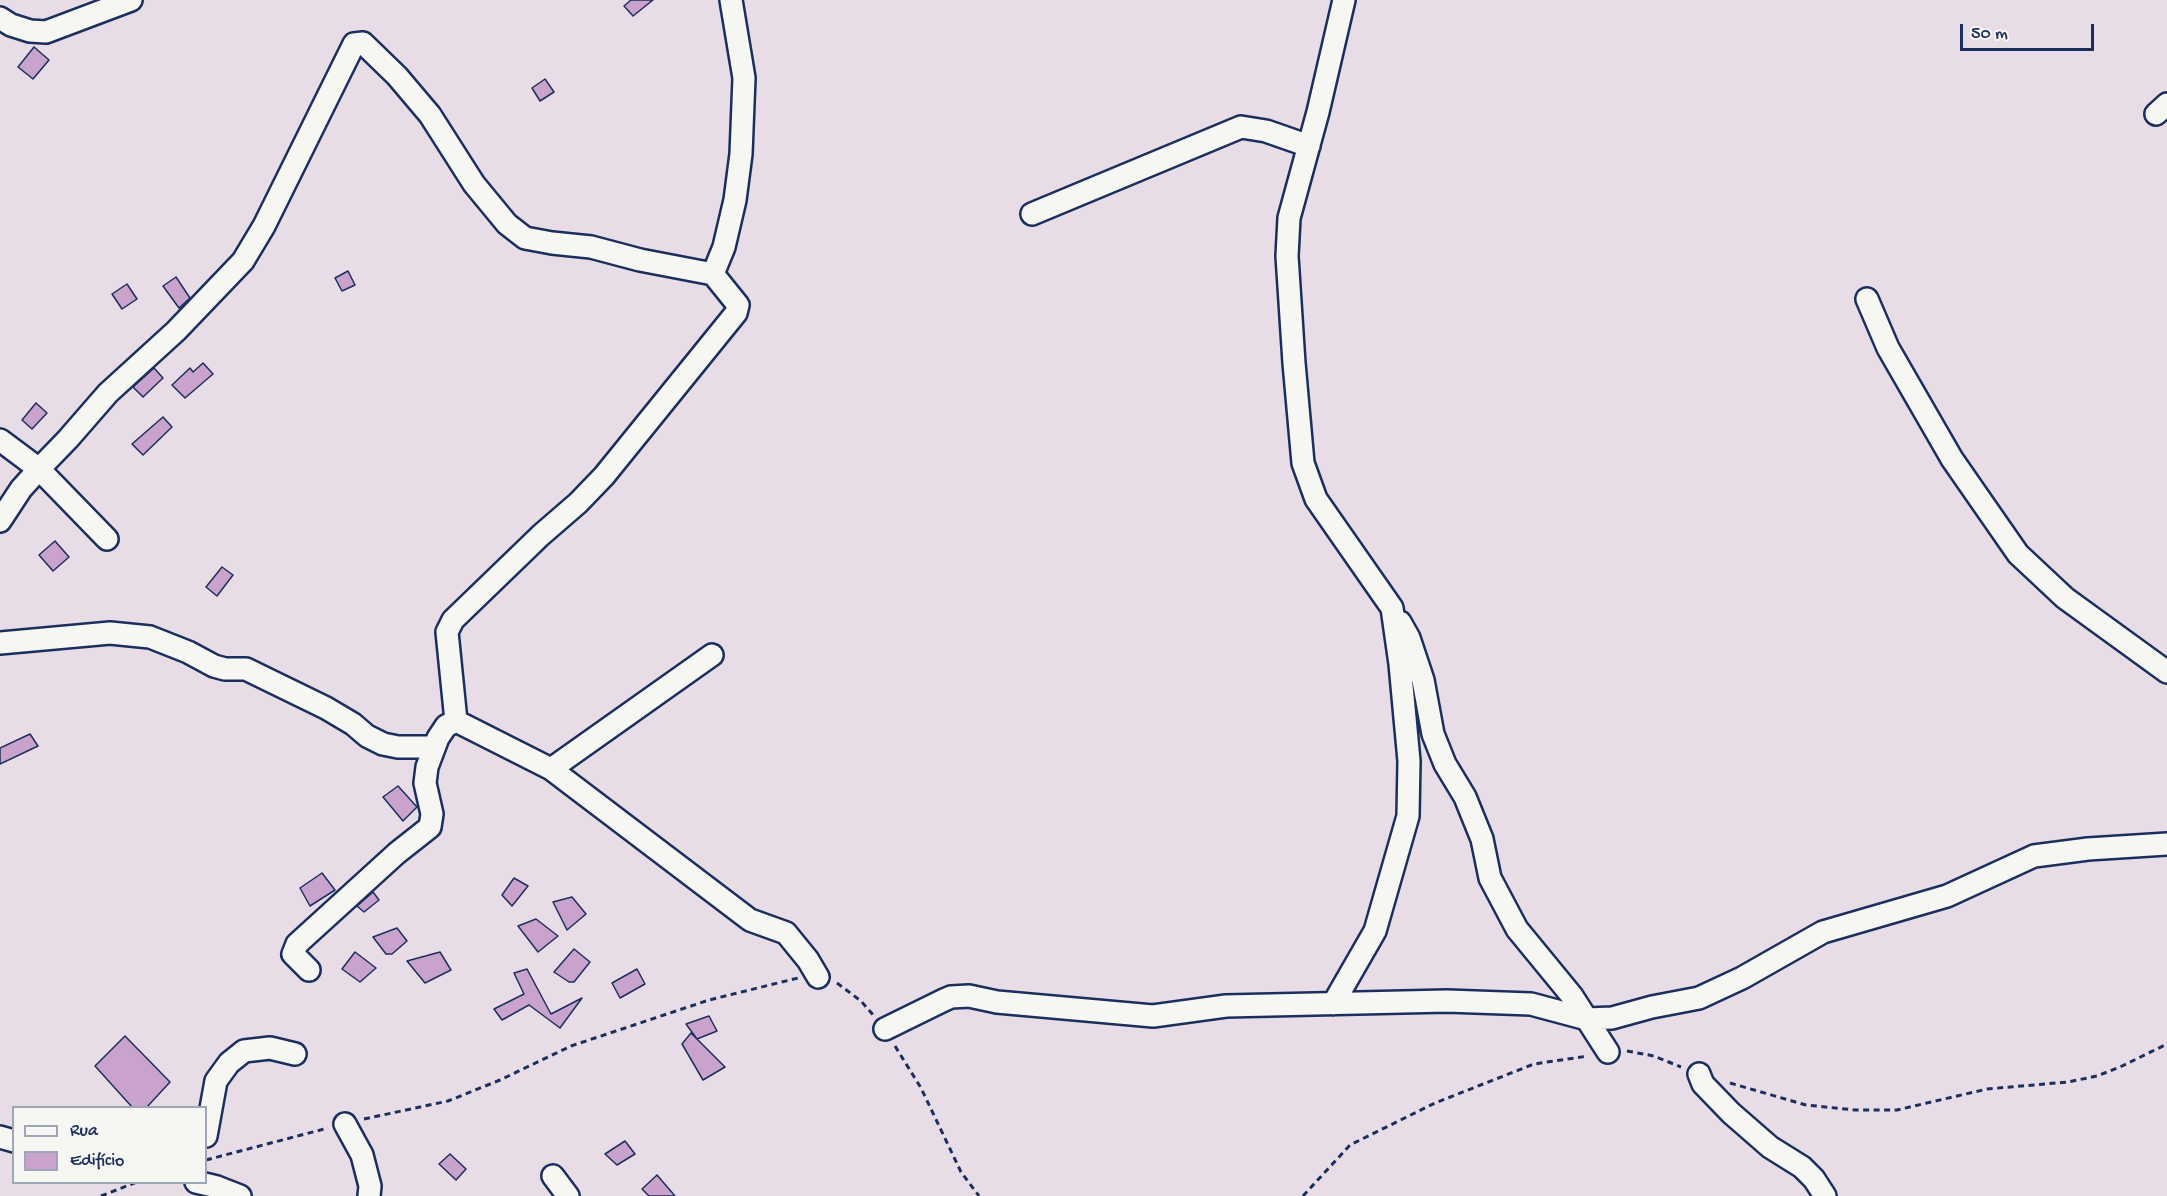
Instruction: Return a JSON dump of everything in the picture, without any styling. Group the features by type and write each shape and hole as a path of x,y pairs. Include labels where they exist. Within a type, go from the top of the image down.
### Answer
{"street":[{"path":"0,18 11,25 46,32 131,0"},
{"path":"713,274 735,200 741,153 744,78 731,0"},
{"path":"1340,3 1309,146 1289,218 1287,256 1303,463 1316,499 1392,608 1409,639 1423,680 1433,734 1445,764 1465,797 1482,839 1490,879 1517,929 1572,996 1608,1052"},
{"path":"0,521 21,489 69,439 108,393 177,331 243,261 264,226 348,61 351,49 359,42 370,48 397,76 430,115 474,184 507,224 525,238 591,247 640,260 713,274 738,305 736,313 604,476 453,620 447,632 456,721"},
{"path":"1032,214 1241,128 1266,131 1309,146"},
{"path":"1867,299 1888,348 1952,459 2018,554 2065,598 2167,672"},
{"path":"0,440 39,469 107,539"},
{"path":"1333,1004 1375,931 1408,816 1408,761 1400,664 1392,608"},
{"path":"0,644 110,633 150,637 188,652 214,666 225,669 246,669 326,708 383,744 398,747 434,747"},
{"path":"551,769 712,655"},
{"path":"309,970 293,954 297,944 397,853 430,827 432,814 425,783 427,767 434,747 446,726 456,721"},
{"path":"456,721 551,769 750,920 786,933 808,960 818,977"},
{"path":"885,1029 951,997 969,996 997,1002 1152,1016 1226,1006 1447,1001 1531,1004 1587,1020 1612,1018 1699,998 1742,978 1824,932 1947,896 2034,856 2088,849 2167,844"},
{"path":"207,1131 216,1082 229,1063 244,1051 270,1048 296,1054"},
{"path":"1699,1074 1703,1084 1731,1113 1770,1147 1802,1167 1814,1179 1824,1196"},
{"path":"345,1124 362,1155 370,1186 369,1196"},
{"path":"553,1176 568,1196"},
{"path":"204,1184 240,1196"}],"path":[{"path":"207,1160 375,1115 448,1101 500,1080 571,1046 709,1000 796,978 818,977 831,980 847,989 861,1001 885,1029 921,1088 961,1172 979,1196"},
{"path":"101,1196 132,1184"}],"building":[{"path":"631,0 653,0 633,16 624,6"},
{"path":"34,47 49,60 33,79 18,67"},
{"path":"545,79 554,92 540,101 532,88"},
{"path":"348,271 355,285 342,291 335,278"},
{"path":"176,277 190,298 179,308 163,286"},
{"path":"127,284 137,299 122,309 112,294"},
{"path":"203,363 213,374 185,398 172,385 190,368 193,372"},
{"path":"154,368 163,378 143,397 133,387"},
{"path":"36,403 47,413 32,429 22,420"},
{"path":"163,417 172,427 143,455 132,444"},
{"path":"55,541 69,557 53,571 39,555"},
{"path":"222,567 233,575 217,596 206,587"},
{"path":"30,734 38,746 0,764 0,748"},
{"path":"398,786 417,807 403,821 383,797"},
{"path":"322,873 335,890 310,906 300,888"},
{"path":"514,878 528,886 512,906 502,895"},
{"path":"373,892 379,900 364,912 357,906"},
{"path":"572,897 586,914 567,930 553,902"},
{"path":"536,919 558,936 538,952 518,926"},
{"path":"397,928 407,941 392,954 386,954 373,937"},
{"path":"574,949 590,962 574,982 569,982 554,972"},
{"path":"355,952 376,968 360,982 342,969"},
{"path":"440,952 451,970 425,983 407,961"},
{"path":"527,969 551,1014 582,998 560,1028 529,1005 502,1020 494,1009 524,994 514,973"},
{"path":"637,969 645,984 620,998 612,983"},
{"path":"709,1016 717,1031 697,1039 686,1024"},
{"path":"691,1033 725,1067 703,1080 682,1044"},
{"path":"125,1036 170,1082 148,1106 131,1106 95,1066"},
{"path":"625,1141 635,1154 617,1165 605,1154"},
{"path":"450,1154 466,1169 456,1180 439,1164"},
{"path":"657,1175 675,1196 649,1196 642,1189"}]}
